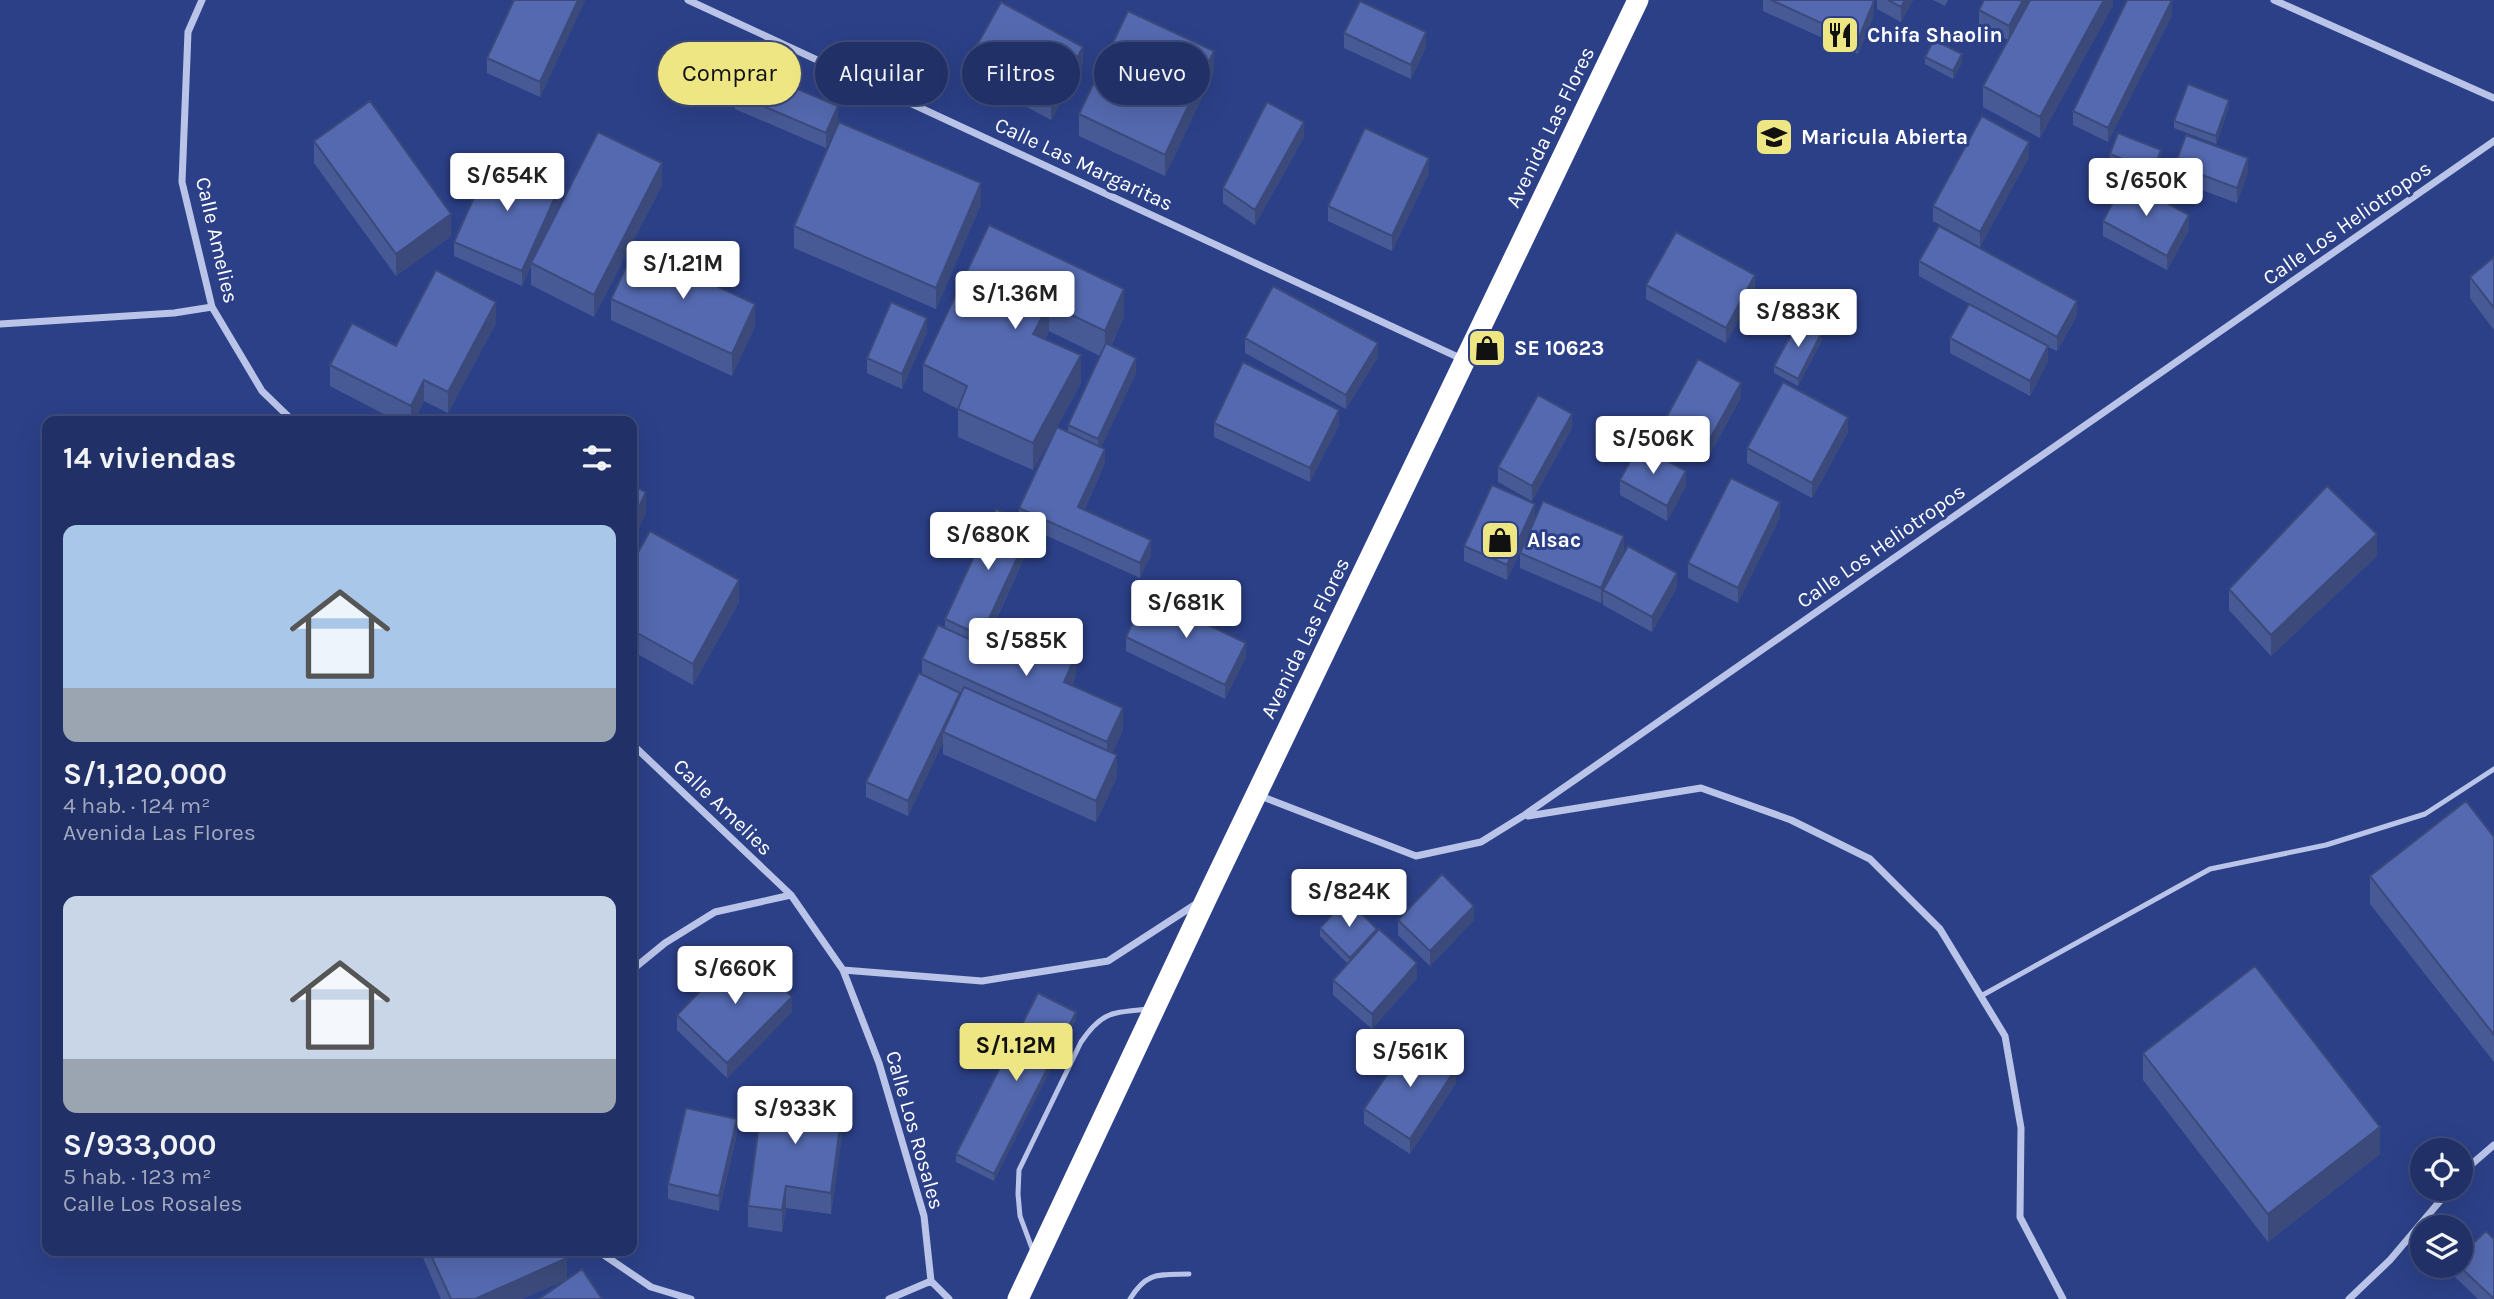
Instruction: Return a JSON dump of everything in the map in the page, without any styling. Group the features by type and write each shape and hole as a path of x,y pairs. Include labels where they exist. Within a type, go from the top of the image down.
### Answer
{"highway":[{"name":"Avenida Las Flores","path":"1018,1299 1208,895 1638,0"}],"street":[{"name":"Calle Amelies","path":"202,0 188,32 182,183 212,307 262,391 288,416"},
{"name":"Calle Las Margaritas","path":"688,0 1466,360"},
{"path":"2274,0 2494,98"},
{"name":"Calle Los Heliotropos","path":"1257,795 1416,856 1481,842 1523,816 2494,141"},
{"path":"0,324 174,313 212,307"},
{"name":"Calle Amelies","path":"637,749 791,895"},
{"path":"1523,816 1701,788 1791,820 1870,859 1940,929 2005,1035 2021,1128 2020,1217 2063,1299"},
{"path":"637,966 665,943 715,912 791,895"},
{"name":"Calle Los Rosales","path":"791,895 842,970 879,1063 924,1216 931,1282"},
{"path":"842,970 982,981 1108,961 1208,895"},
{"path":"2473,1163 2494,1145"},
{"path":"2348,1299 2390,1260 2440,1201"},
{"path":"605,1256 651,1287 691,1299"},
{"path":"889,1299 931,1282 948,1299"}],"lane":[{"path":"1981,996 2210,869 2326,845 2425,814 2494,769"},
{"path":"1036,1261 1020,1216 1019,1170 1093,1024 1108,1014 1155,1008"},
{"path":"1130,1299 1138,1287 1154,1275 1189,1274"}],"building":[{"path":"514,0 578,0 540,82 487,58"},
{"path":"1771,0 1872,0 1874,1 1858,40"},
{"path":"1888,0 1905,0 1901,7"},
{"path":"1984,0 2023,0 2009,26 1979,10"},
{"path":"2030,0 2104,0 2040,117 1983,86"},
{"path":"2127,0 2172,0 2108,128 2073,111"},
{"path":"1360,1 1426,32 1411,65 1344,33"},
{"path":"1001,2 1074,42 979,42"},
{"path":"1128,11 1195,42 1113,42"},
{"path":"1934,40 1962,54 1953,71 1925,57"},
{"path":"1094,82 1094,105 1189,105 1165,155 1079,114"},
{"path":"2188,84 2229,100 2216,136 2174,121"},
{"path":"801,91 815,96 815,105 838,106 826,133 761,105 801,105"},
{"path":"370,101 451,214 396,254 314,141"},
{"path":"1267,102 1304,122 1255,210 1223,188"},
{"path":"1982,116 2029,142 1980,232 1933,206"},
{"path":"839,122 981,183 936,288 794,226"},
{"path":"1365,128 1429,158 1392,236 1328,206"},
{"path":"598,132 662,163 594,295 531,263"},
{"path":"2118,133 2161,150 2153,171 2110,154"},
{"path":"2186,135 2248,158 2237,188 2175,165"},
{"path":"493,155 561,184 522,271 454,242"},
{"path":"2125,180 2189,215 2167,256 2103,221"},
{"path":"989,225 1124,289 1105,331 1049,304 1033,334 1081,355 1033,443 958,409 967,386 923,364"},
{"path":"1939,226 2077,301 2057,337 1919,261"},
{"path":"1676,232 1755,275 1726,328 1646,285"},
{"path":"635,248 755,304 732,354 611,299"},
{"path":"2494,257 2494,308 2470,277"},
{"path":"436,270 496,302 448,392 424,380 411,406 330,365 352,323 396,346"},
{"path":"1273,286 1378,343 1346,395 1245,338"},
{"path":"891,302 927,318 902,374 867,358"},
{"path":"1969,304 2048,346 2030,381 1950,338"},
{"path":"1799,320 1822,332 1798,379 1774,366"},
{"path":"1106,343 1136,358 1098,439 1068,425"},
{"path":"1698,359 1741,383 1710,439 1667,416"},
{"path":"1243,362 1339,410 1310,468 1214,423"},
{"path":"1783,382 1848,417 1812,483 1747,448"},
{"path":"1538,395 1572,414 1532,486 1498,467"},
{"path":"1057,427 1105,449 1078,507 1151,540 1140,563 1019,508"},
{"path":"1639,445 1686,471 1667,506 1620,480"},
{"path":"1731,478 1780,502 1738,588 1688,563"},
{"name":"Alsac","path":"1492,485 1535,504 1507,565 1464,546"},
{"path":"2327,486 2377,534 2271,635 2229,589"},
{"path":"637,488 646,492 637,511"},
{"path":"1543,501 1624,536 1601,588 1520,553"},
{"path":"996,509 1032,526 981,636 945,619"},
{"path":"650,531 739,580 693,664 637,633 637,554"},
{"path":"1628,546 1677,573 1652,617 1603,590"},
{"path":"1146,595 1246,643 1225,685 1126,637"},
{"path":"938,625 1009,657 1022,630 1076,655 1064,682 1123,708 1107,742 922,659"},
{"path":"919,673 960,693 908,801 866,782"},
{"path":"964,687 1117,755 1096,801 943,732"},
{"path":"2466,801 2494,837 2494,1035 2370,876"},
{"path":"1442,874 1474,906 1430,951 1398,920"},
{"path":"1347,899 1377,929 1350,958 1320,928"},
{"path":"1379,929 1417,963 1372,1014 1333,980"},
{"path":"742,948 792,997 727,1063 677,1015"},
{"path":"2255,966 2380,1127 2268,1214 2143,1053"},
{"path":"1038,993 1076,1012 994,1174 956,1154"},
{"path":"1411,1039 1456,1068 1410,1139 1364,1109"},
{"path":"764,1088 844,1098 831,1193 786,1186 782,1210 748,1206"},
{"path":"686,1108 737,1119 719,1196 668,1184"},
{"path":"2486,1231 2494,1239 2494,1299 2472,1278 2473,1244"},
{"path":"431,1256 567,1258 475,1299 451,1299"},
{"path":"582,1269 602,1299 539,1299"}],"place":[{"name":"Chifa Shaolin","path":"1840,35"},
{"name":"Maricula Abierta","path":"1774,137"},
{"name":"SE 10623","path":"1487,348"},
{"name":"Alsac","path":"1500,540"}]}
